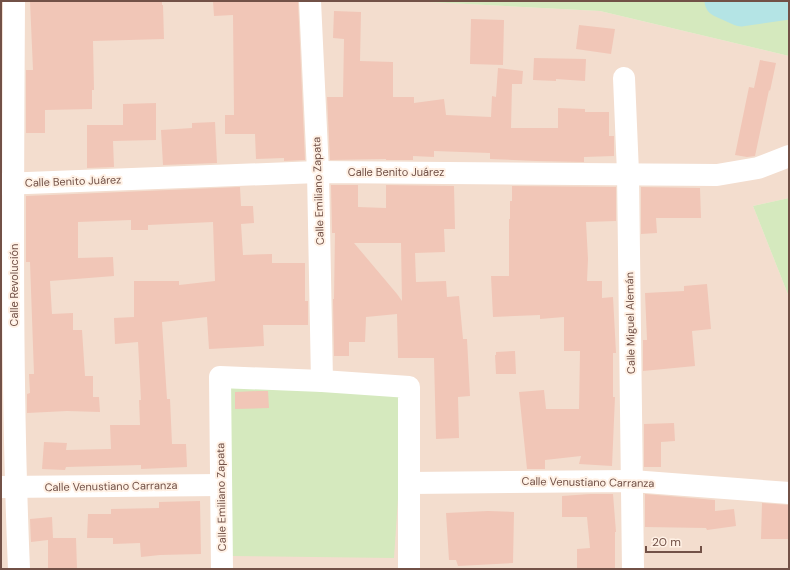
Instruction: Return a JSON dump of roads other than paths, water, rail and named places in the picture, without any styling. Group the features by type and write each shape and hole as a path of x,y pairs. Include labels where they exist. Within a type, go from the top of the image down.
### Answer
{"street":[{"name":"Calle Revolución","path":"14,1 7,184 8,488 19,569"},
{"name":"Calle Emiliano Zapata","path":"222,569 220,378 322,381 318,172 310,1"},
{"name":"Calle Miguel Alemán","path":"624,78 628,173 633,569"},
{"name":"Calle Benito Juárez","path":"7,184 318,172 628,173 716,175 758,168 789,156"},
{"path":"322,381 409,387 409,569"},
{"name":"Calle Venustiano Carranza","path":"410,482 632,481 789,493"},
{"name":"Calle Venustiano Carranza","path":"8,488 221,485"}],"waterway":[{"path":"721,1 741,10 789,3"}]}
